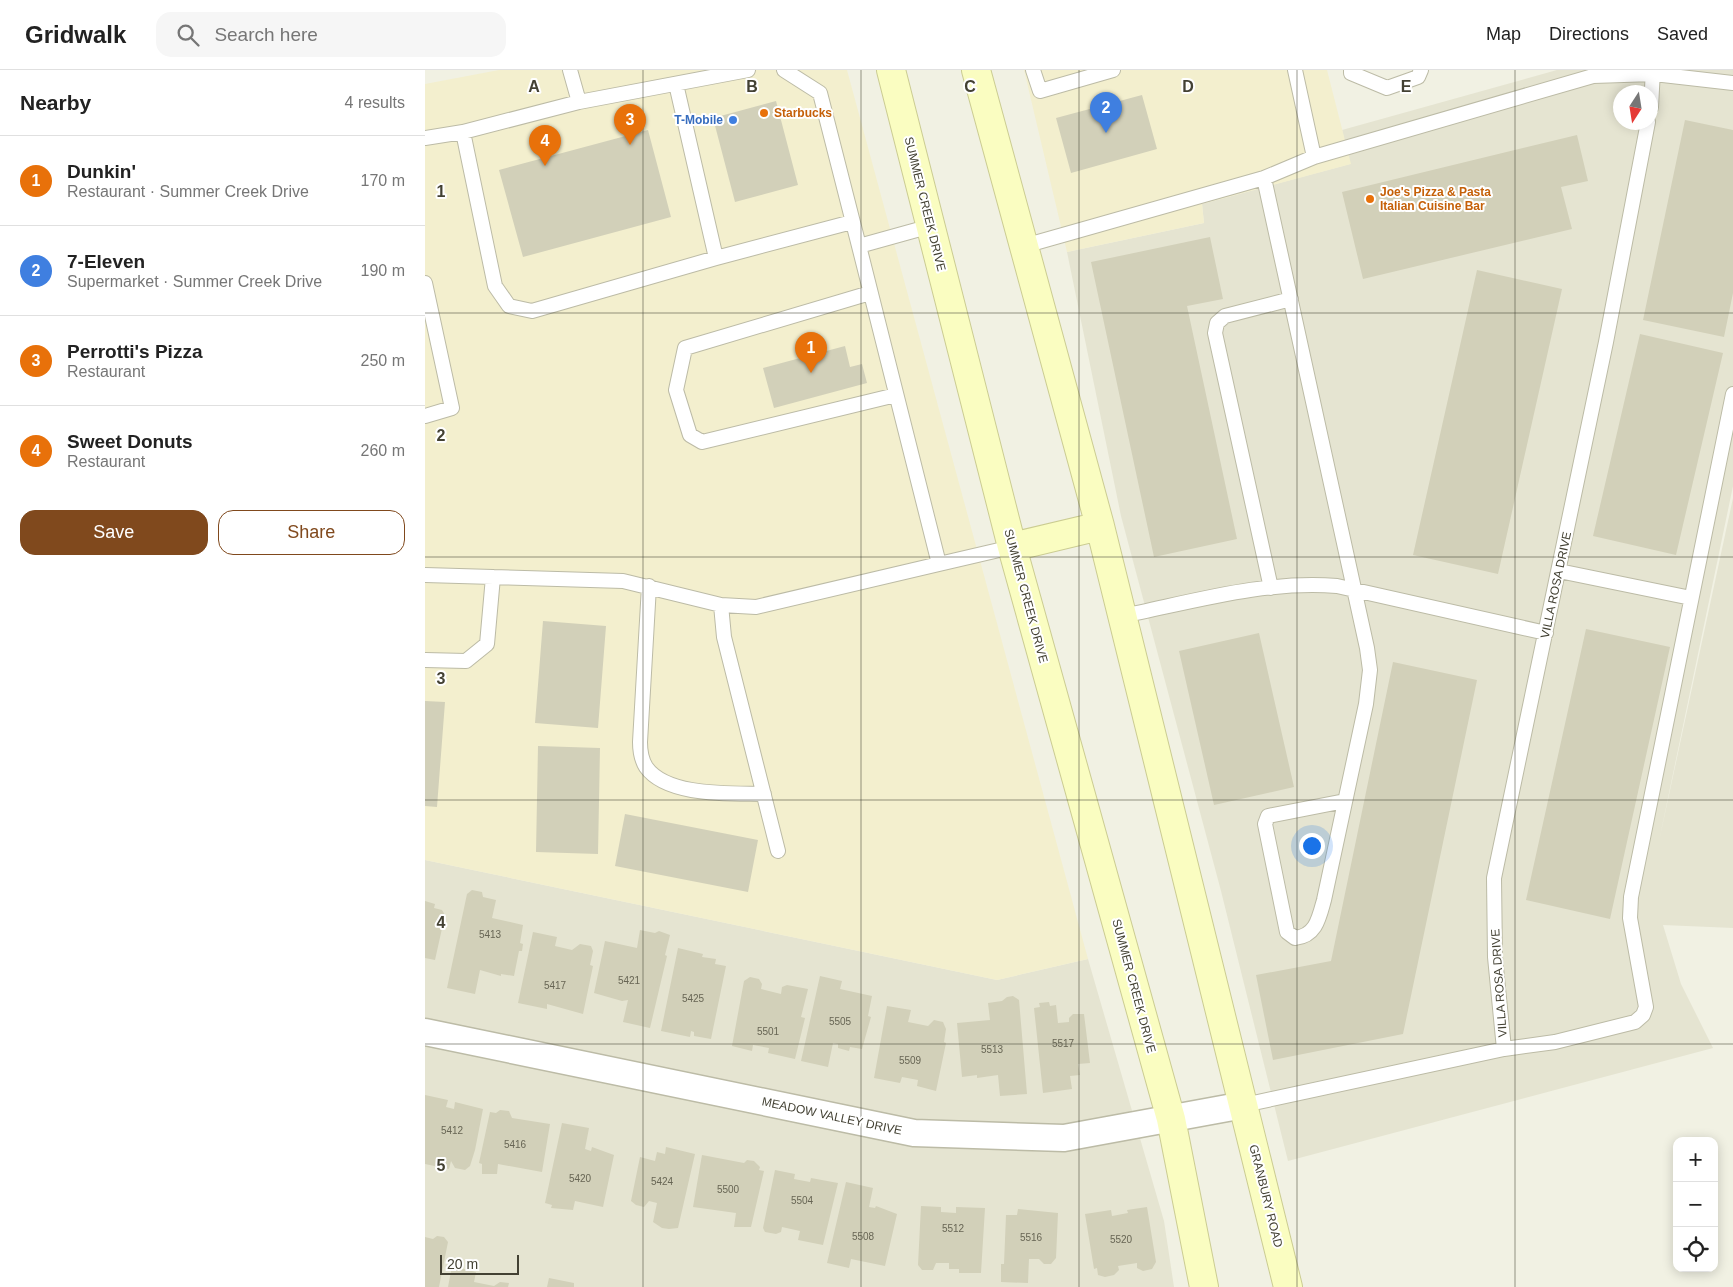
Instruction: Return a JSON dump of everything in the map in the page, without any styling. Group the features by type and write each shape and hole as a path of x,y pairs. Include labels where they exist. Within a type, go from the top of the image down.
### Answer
{"main road":[{"name":"SUMMER CREEK DRIVE","path":"891,70 1012,547 1171,1119"},
{"path":"976,70 1100,526 1243,1105"},
{"path":"1012,547 1100,526"},
{"name":"GRANBURY ROAD","path":"1243,1105 1288,1287"},
{"path":"1171,1119 1204,1287"}],"street":[{"name":"MEADOW VALLEY DRIVE","path":"425,1032 914,1133 1064,1138 1243,1105"}],"lane":[{"path":"570,70 579,102"},
{"path":"425,138 463,132 579,102 748,70"},
{"path":"784,70 820,92 939,564"},
{"path":"1033,70 1040,91 1113,70"},
{"path":"1295,70 1314,157"},
{"path":"1351,70 1351,72 1387,88 1418,77 1421,70"},
{"path":"1023,246 1264,178 1314,157 1593,76 1653,72 1733,83"},
{"path":"1652,85 1653,72"},
{"path":"676,84 716,258"},
{"name":"VILLA ROSA DRIVE","path":"1504,1049 1495,957 1494,878 1608,332 1646,130"},
{"path":"463,132 495,286 509,306 532,311 716,258 852,222"},
{"path":"1264,178 1367,648 1370,670 1366,704 1319,922 1309,934 1295,938 1287,932 1265,824 1268,816 1345,801"},
{"path":"859,246 931,226"},
{"path":"425,283 431,335 452,408 425,416"},
{"path":"871,293 685,348 676,390 690,435 702,442 896,395"},
{"path":"1271,588 1215,334 1217,323 1225,316 1291,300"},
{"path":"1243,1105 1504,1049 1555,1042 1635,1022 1643,1015 1646,1007 1630,918 1631,897 1733,394"},
{"path":"425,575 623,581 721,605 756,607 1012,547"},
{"path":"1559,571 1691,598"},
{"path":"425,660 466,661 487,644 493,577"},
{"path":"1122,616 1271,588 1312,584 1354,590 1546,633"},
{"path":"649,586 639,742 641,758 647,768 657,778 673,785 709,792 764,794"},
{"path":"721,605 724,637 778,851"}],"shaded area":[{"path":"499,70 847,70 1088,959 997,980 425,860 425,84"},
{"path":"1024,70 1327,70 1351,164 1202,204 1204,223 1067,252"},
{"path":"1557,70 1733,70 1733,486 1659,841 1733,498 1733,928 1663,925 1681,984 1713,1048 1288,1161 1221,891 1121,516 1067,252 1204,223 1202,204 1350,164 1342,130"},
{"path":"425,860 997,980 1088,959 1164,1221 1174,1287 425,1287"}],"building":[{"path":"1142,95 1157,149 1071,173 1056,118"},
{"path":"776,101 798,185 735,202 713,118"},
{"path":"1685,120 1733,130 1733,293 1724,337 1643,320"},
{"path":"648,130 671,217 523,257 499,170"},
{"path":"1577,135 1588,181 1561,187 1572,229 1363,279 1342,192"},
{"path":"1210,237 1223,299 1187,306 1237,539 1154,557 1091,262"},
{"path":"1477,270 1562,289 1498,574 1413,555"},
{"path":"1640,334 1723,353 1676,555 1593,536"},
{"path":"845,346 850,367 862,364 867,383 774,408 763,368"},
{"path":"543,621 606,626 598,728 535,723"},
{"path":"1586,629 1670,647 1610,919 1526,900"},
{"path":"1259,633 1294,787 1214,805 1179,651"},
{"path":"1393,662 1477,680 1403,1034 1273,1060 1256,975 1331,961"},
{"path":"425,701 445,702 437,807 425,806"},
{"path":"538,746 600,748 598,854 536,852"},
{"path":"625,814 758,840 748,892 615,866"},
{"path":"472,890 482,892 483,897 496,900 492,918 523,925 520,943 523,944 522,951 519,951 514,976 501,974 501,976 480,970 475,994 447,988 467,894"},
{"path":"425,901 435,904 434,908 442,910 445,915 435,960 425,958"},
{"path":"640,930 655,933 659,931 670,935 650,1028 623,1022 628,1000 622,1001 594,993 605,941 637,948"},
{"path":"533,932 557,937 555,946 572,950 580,944 591,946 593,951 590,965 593,966 583,1014 547,1004 547,1009 518,1003"},
{"path":"678,948 703,954 702,957 716,959 715,964 726,966 711,1039 694,1036 694,1032 691,1031 690,1037 661,1031"},
{"path":"820,976 842,981 840,989 872,996 868,1016 871,1017 862,1049 850,1047 849,1051 838,1048 838,1044 833,1043 828,1067 801,1061"},
{"path":"750,977 759,979 762,984 761,989 781,994 782,987 787,985 808,989 801,1017 805,1018 795,1059 768,1053 769,1048 753,1045 752,1051 732,1046 744,981"},
{"path":"1013,996 1019,1000 1027,1094 1000,1096 998,1075 977,1078 977,1075 962,1077 957,1023 990,1020 988,1003 1002,1001 1007,997"},
{"path":"1049,1002 1050,1006 1056,1005 1058,1023 1069,1022 1069,1018 1073,1014 1084,1014 1090,1063 1078,1064 1080,1075 1070,1076 1072,1089 1043,1093 1034,1008 1040,1007 1039,1003"},
{"path":"887,1006 911,1010 908,1022 928,1026 934,1020 943,1022 946,1029 944,1042 946,1043 936,1091 917,1086 918,1080 902,1077 900,1083 874,1078"},
{"path":"425,1095 448,1100 446,1107 454,1109 455,1102 483,1109 475,1150 470,1166 465,1170 455,1168 451,1161 449,1169 425,1164"},
{"path":"500,1110 509,1111 512,1118 550,1124 542,1172 498,1164 497,1174 482,1174 482,1164 479,1163 490,1112 496,1113"},
{"path":"562,1123 589,1128 585,1149 591,1151 592,1147 614,1155 603,1207 575,1201 573,1210 551,1208 552,1205 545,1203"},
{"path":"666,1147 695,1154 678,1228 669,1229 662,1228 653,1222 657,1203 649,1201 644,1207 636,1205 631,1201 640,1157 655,1161 657,1152 665,1154"},
{"path":"702,1155 744,1163 747,1160 754,1161 760,1167 759,1170 764,1171 751,1227 734,1227 736,1213 693,1207"},
{"path":"775,1170 795,1174 794,1179 810,1182 811,1178 838,1183 823,1245 798,1240 800,1231 782,1227 781,1232 776,1234 765,1232 763,1228"},
{"path":"846,1182 873,1188 869,1207 875,1208 876,1206 897,1214 885,1266 851,1259 849,1268 827,1263"},
{"path":"921,1206 941,1207 941,1212 956,1213 956,1207 985,1208 981,1273 959,1273 959,1269 949,1269 949,1263 936,1263 933,1270 922,1270 918,1265"},
{"path":"1147,1207 1156,1262 1152,1269 1143,1271 1137,1268 1137,1263 1118,1266 1119,1270 1114,1275 1105,1277 1098,1275 1097,1268 1094,1269 1085,1214 1111,1210 1112,1216 1128,1213 1127,1210"},
{"path":"1018,1209 1058,1213 1056,1258 1051,1264 1044,1264 1039,1259 1029,1259 1028,1283 1001,1282 1001,1264 1004,1264 1006,1215 1017,1215"},
{"path":"437,1236 444,1237 448,1242 439,1287 425,1287 425,1237 433,1239"},
{"path":"452,1266 476,1272 474,1282 494,1286 500,1282 509,1283 508,1287 448,1287"},
{"path":"549,1278 574,1283 574,1287 547,1287"}],"place":[{"name":"Starbucks","path":"764,113"},
{"name":"T-Mobile","path":"733,120"},
{"name":"7-Eleven","path":"1106,133"},
{"name":"Perrotti's Pizza","path":"630,145"},
{"name":"Sweet Donuts","path":"545,166"},
{"name":"Joe's Pizza & Pasta Italian Cuisine Bar","path":"1370,199"},
{"name":"Dunkin'","path":"811,373"}]}
